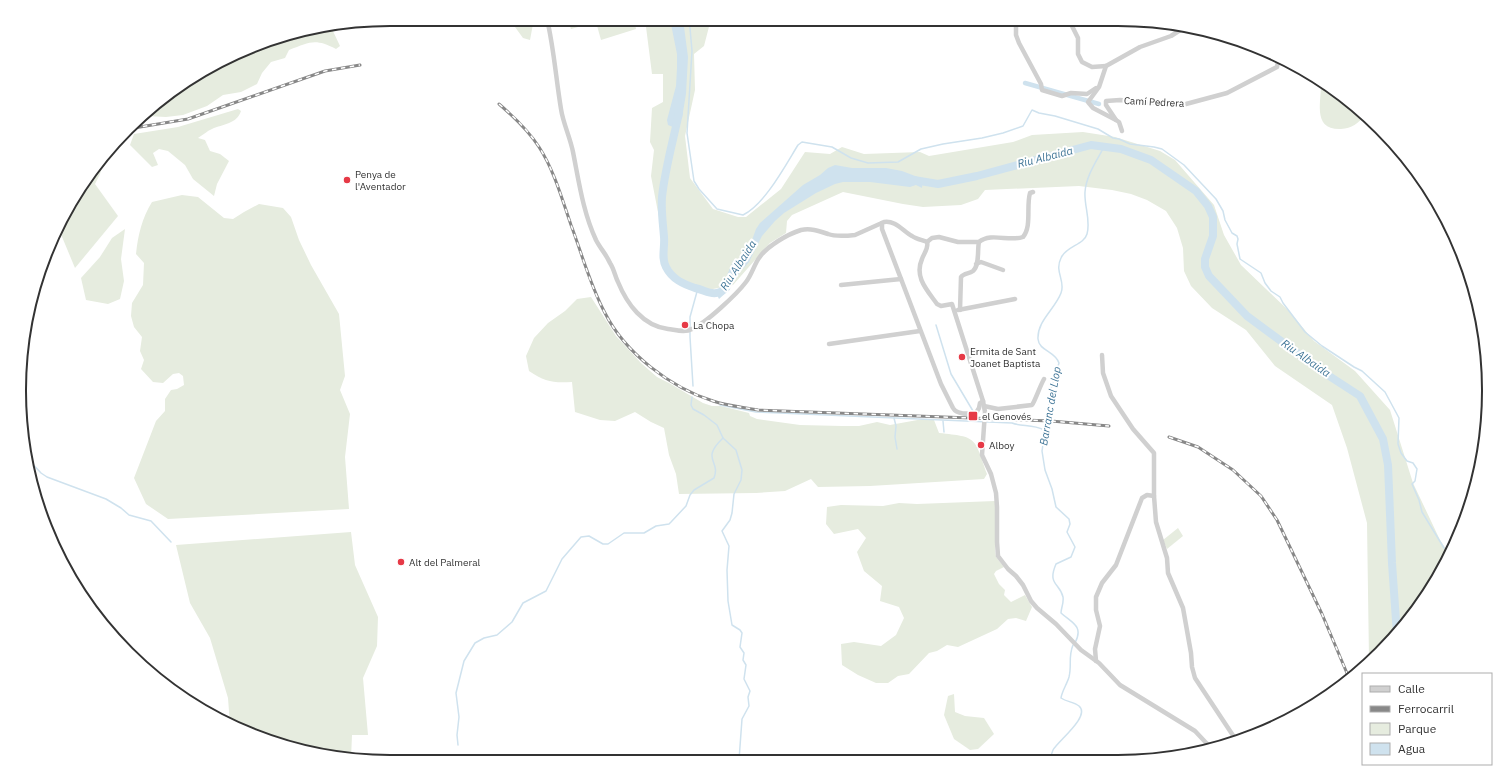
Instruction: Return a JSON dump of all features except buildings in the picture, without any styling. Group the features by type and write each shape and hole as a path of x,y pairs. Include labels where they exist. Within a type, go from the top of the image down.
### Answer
{"street":[{"path":"548,26 561,109 572,147 578,184 584,208 596,239 610,262 628,303 649,323 666,329 684,331 693,329 731,298 744,284 750,276 760,256 766,249 800,230 811,229 829,234 850,236 882,222 891,222 911,236 927,242"},
{"path":"1016,26 1016,35 1019,44 1041,84 1042,90 1060,96 1071,93 1084,94 1091,92 1101,82"},
{"path":"1072,26 1078,38 1078,54 1080,60 1084,64 1092,67 1106,66 1140,48 1171,36 1178,31"},
{"name":"Camí Pedrera","path":"1116,120 1106,105 1106,101 1120,100 1180,104 1204,100 1227,93 1277,67 1278,63"},
{"path":"1106,66 1101,82 1088,102 1094,108 1119,122 1122,131"},
{"path":"927,242 932,238 939,237 958,242 979,242 984,239 1012,239 1023,237 1027,226 1028,200 1030,193 1033,192"},
{"path":"882,222 882,229 920,331 941,384 954,411 961,413 976,413 980,404 984,403"},
{"path":"927,242 928,247 918,272 920,280 937,304 941,306 952,304 958,311"},
{"path":"979,242 974,270 961,277 958,311 984,403 985,412 982,455 990,471 996,493 998,556 1023,585 1036,608 1056,624 1081,650 1096,661 1120,685 1195,731 1207,744"},
{"path":"976,264 981,262 1003,270"},
{"path":"841,285 901,279"},
{"path":"958,311 1015,299"},
{"path":"829,344 920,331"},
{"path":"1102,355 1103,373 1111,396 1133,429 1154,453 1154,496 1156,522 1167,558 1168,574 1183,608 1195,678 1234,736"},
{"path":"984,403 998,409 1032,405 1044,379"},
{"path":"1096,661 1095,649 1100,626 1096,610 1096,601 1099,589 1116,565 1142,498 1147,495 1154,496"}],"green space":[{"path":"513,26 533,26 530,40 523,38"},
{"path":"570,26 582,26 571,29"},
{"path":"597,26 635,26 636,29 601,40"},
{"path":"646,26 709,26 704,46 694,54 695,90 685,136 690,178 713,209 738,217 746,217 781,189 805,152 830,154 842,147 864,154 920,152 929,156 1013,142 1032,135 1083,132 1115,137 1160,151 1175,160 1214,205 1224,235 1241,265 1289,311 1314,341 1355,371 1390,410 1413,483 1440,540 1446,548 1421,593 1392,631 1369,654 1367,523 1347,448 1332,405 1275,366 1246,330 1212,308 1191,286 1184,271 1183,248 1177,228 1166,211 1147,200 1131,194 1079,186 985,190 978,199 961,205 923,207 843,192 792,215 787,221 786,233 770,243 733,285 708,290 679,280 668,264 651,176 654,150 650,142 652,108 663,102 663,74 652,74"},
{"path":"333,31 340,46 336,49 323,43 312,42 289,50 285,58 271,62 262,73 257,84 241,92 223,95 207,106 183,115 166,117 150,116 188,87 208,75 273,45 296,38"},
{"path":"1321,88 1361,119 1352,127 1341,129 1332,128 1325,125 1320,112"},
{"path":"238,109 241,111 236,119 210,130 198,138 205,140 210,151 220,154 229,161 217,184 214,196 193,179 185,165 168,151 159,149 153,153 158,165 152,167 130,145 134,134 178,127"},
{"path":"102,168 95,184 118,216 75,268 61,235 87,188"},
{"path":"182,195 198,197 224,218 233,219 259,204 283,208 291,217 299,240 311,265 339,314 345,376 340,390 350,414 345,457 349,509 168,519 146,504 134,478 156,421 165,411 165,399 171,390 177,389 184,385 183,376 179,373 173,374 163,383 153,382 141,369 144,360 140,351 142,337 134,327 131,316 132,303 143,285 144,263 136,254 141,227 152,202"},
{"path":"125,229 121,259 124,281 120,299 108,304 86,300 81,278 100,257 112,238"},
{"path":"591,297 616,336 641,363 657,377 703,403 749,413 750,416 757,419 800,425 859,426 877,422 890,425 923,419 934,420 939,433 961,436 973,441 980,453 987,474 984,479 870,486 818,487 811,479 785,491 679,494 676,474 669,455 664,428 635,412 615,421 600,420 575,412 572,382 549,381 540,378 529,371 526,356 534,338 548,323 565,311 577,299"},
{"path":"995,501 995,550 996,557 1004,567 996,571 994,574 999,584 1005,590 1004,595 1011,602 1025,595 1032,607 1026,621 1016,618 1008,619 997,629 958,647 947,645 937,651 929,653 909,674 898,676 888,683 876,683 858,675 842,665 841,644 854,642 881,646 896,635 904,618 899,607 880,601 882,586 864,571 857,552 866,538 858,529 834,534 826,524 827,507 841,505 883,506 899,503 917,504"},
{"path":"1178,528 1183,536 1167,549 1163,540"},
{"path":"351,532 355,565 378,617 377,646 363,678 368,735 352,735 351,753 296,743 273,736 229,717 228,698 210,638 190,603 176,545"},
{"path":"954,694 955,712 965,716 984,718 994,734 978,749 970,750 954,739 944,715 948,696"}],"water":[{"path":"671,26 684,26 688,57 686,94 682,118 673,127 668,125 667,120 676,86 677,54"},
{"path":"835,165 852,168 886,168 902,171 923,179 922,188 916,185 910,187 870,182 843,182 816,193 784,213 775,221 762,236 749,262 740,272 728,291 719,299 717,295 733,261 738,260 752,240 760,223 803,185"}],"waterway":[{"path":"690,26 692,51 687,133 694,181 699,189 717,209 743,215 751,210 767,194 798,145 802,142 832,147 851,158 868,163 898,162 921,149 982,138 1023,126 1032,110 1098,129 1113,138 1130,144 1162,149 1184,165 1216,199 1223,211 1225,220 1232,233 1237,236 1240,259 1261,273 1265,283 1271,291 1280,297 1305,332 1322,346 1362,371 1385,392 1399,418 1398,444 1401,453 1407,461 1413,463 1417,469 1415,481 1412,484 1419,500 1422,512 1444,548"},
{"path":"1025,83 1099,104"},
{"name":"Riu Albaida","path":"679,113 663,186 663,256 665,264 671,275 682,283 714,293 718,293 726,288"},
{"name":"Riu Albaida","path":"914,180 938,184 977,176 1091,145 1121,149 1151,160 1196,191 1208,206 1213,217 1213,236 1205,259 1205,267 1209,276 1247,316 1323,372 1360,396 1383,439 1388,465 1396,626"},
{"name":"Barranc del Llop","path":"1075,643 1078,633 1076,625 1061,613 1063,597 1053,580 1056,564 1071,557 1075,547 1067,532 1070,524 1069,519 1056,507 1052,489 1045,470 1042,451 1051,389 1059,363 1054,356 1041,346 1038,339 1038,333 1040,326 1061,293 1062,284 1059,272 1059,263 1061,258 1063,254 1082,241 1087,234 1088,224 1085,197 1087,180 1104,147"},
{"path":"693,386 690,317 698,288"},
{"path":"936,325 951,374 973,411"},
{"path":"692,397 691,405 693,409 717,425 723,438 736,450 742,470 741,480 734,494 730,520 722,531 729,546 727,570 728,601 732,625 742,633 740,647 744,653 743,660 746,665 744,679 750,691 748,697 749,706 742,719 739,755"},
{"path":"720,405 756,412 1012,423 1044,430"},
{"path":"894,418 896,426 895,437 897,449"},
{"path":"943,421 944,432"},
{"path":"458,745 457,735 459,717 456,693 464,661 475,643 484,638 497,635 512,622 523,603 546,591 562,559 581,537 589,536 603,544 608,544 624,533 644,533 656,526 669,524 686,506 690,495 694,490 714,478 715,467 712,460 713,451 716,445 723,438"},
{"path":"34,465 47,477 106,499 129,515 151,521 171,542"},
{"name":"Barranc del Llop","path":"1052,755 1053,750 1081,716 1082,710 1079,706 1061,698 1069,677 1073,645"}],"railway":[{"path":"139,127 188,119 325,71 360,65"},
{"path":"499,104 525,129 535,141 549,165 595,292 614,328 624,342 637,355 666,378 681,387 719,403 758,410 1051,421 1109,426"},
{"path":"1169,437 1198,447 1233,470 1261,496 1277,520 1322,614 1347,674"}],"place":[{"name":"Penya de l'Aventador","path":"347,180"},
{"name":"La Chopa","path":"685,325"},
{"name":"Ermita de Sant Joanet Baptista","path":"962,357"},
{"name":"el Genovés","path":"973,416"},
{"name":"Alboy","path":"981,445"},
{"name":"Alt del Palmeral","path":"401,562"}]}
